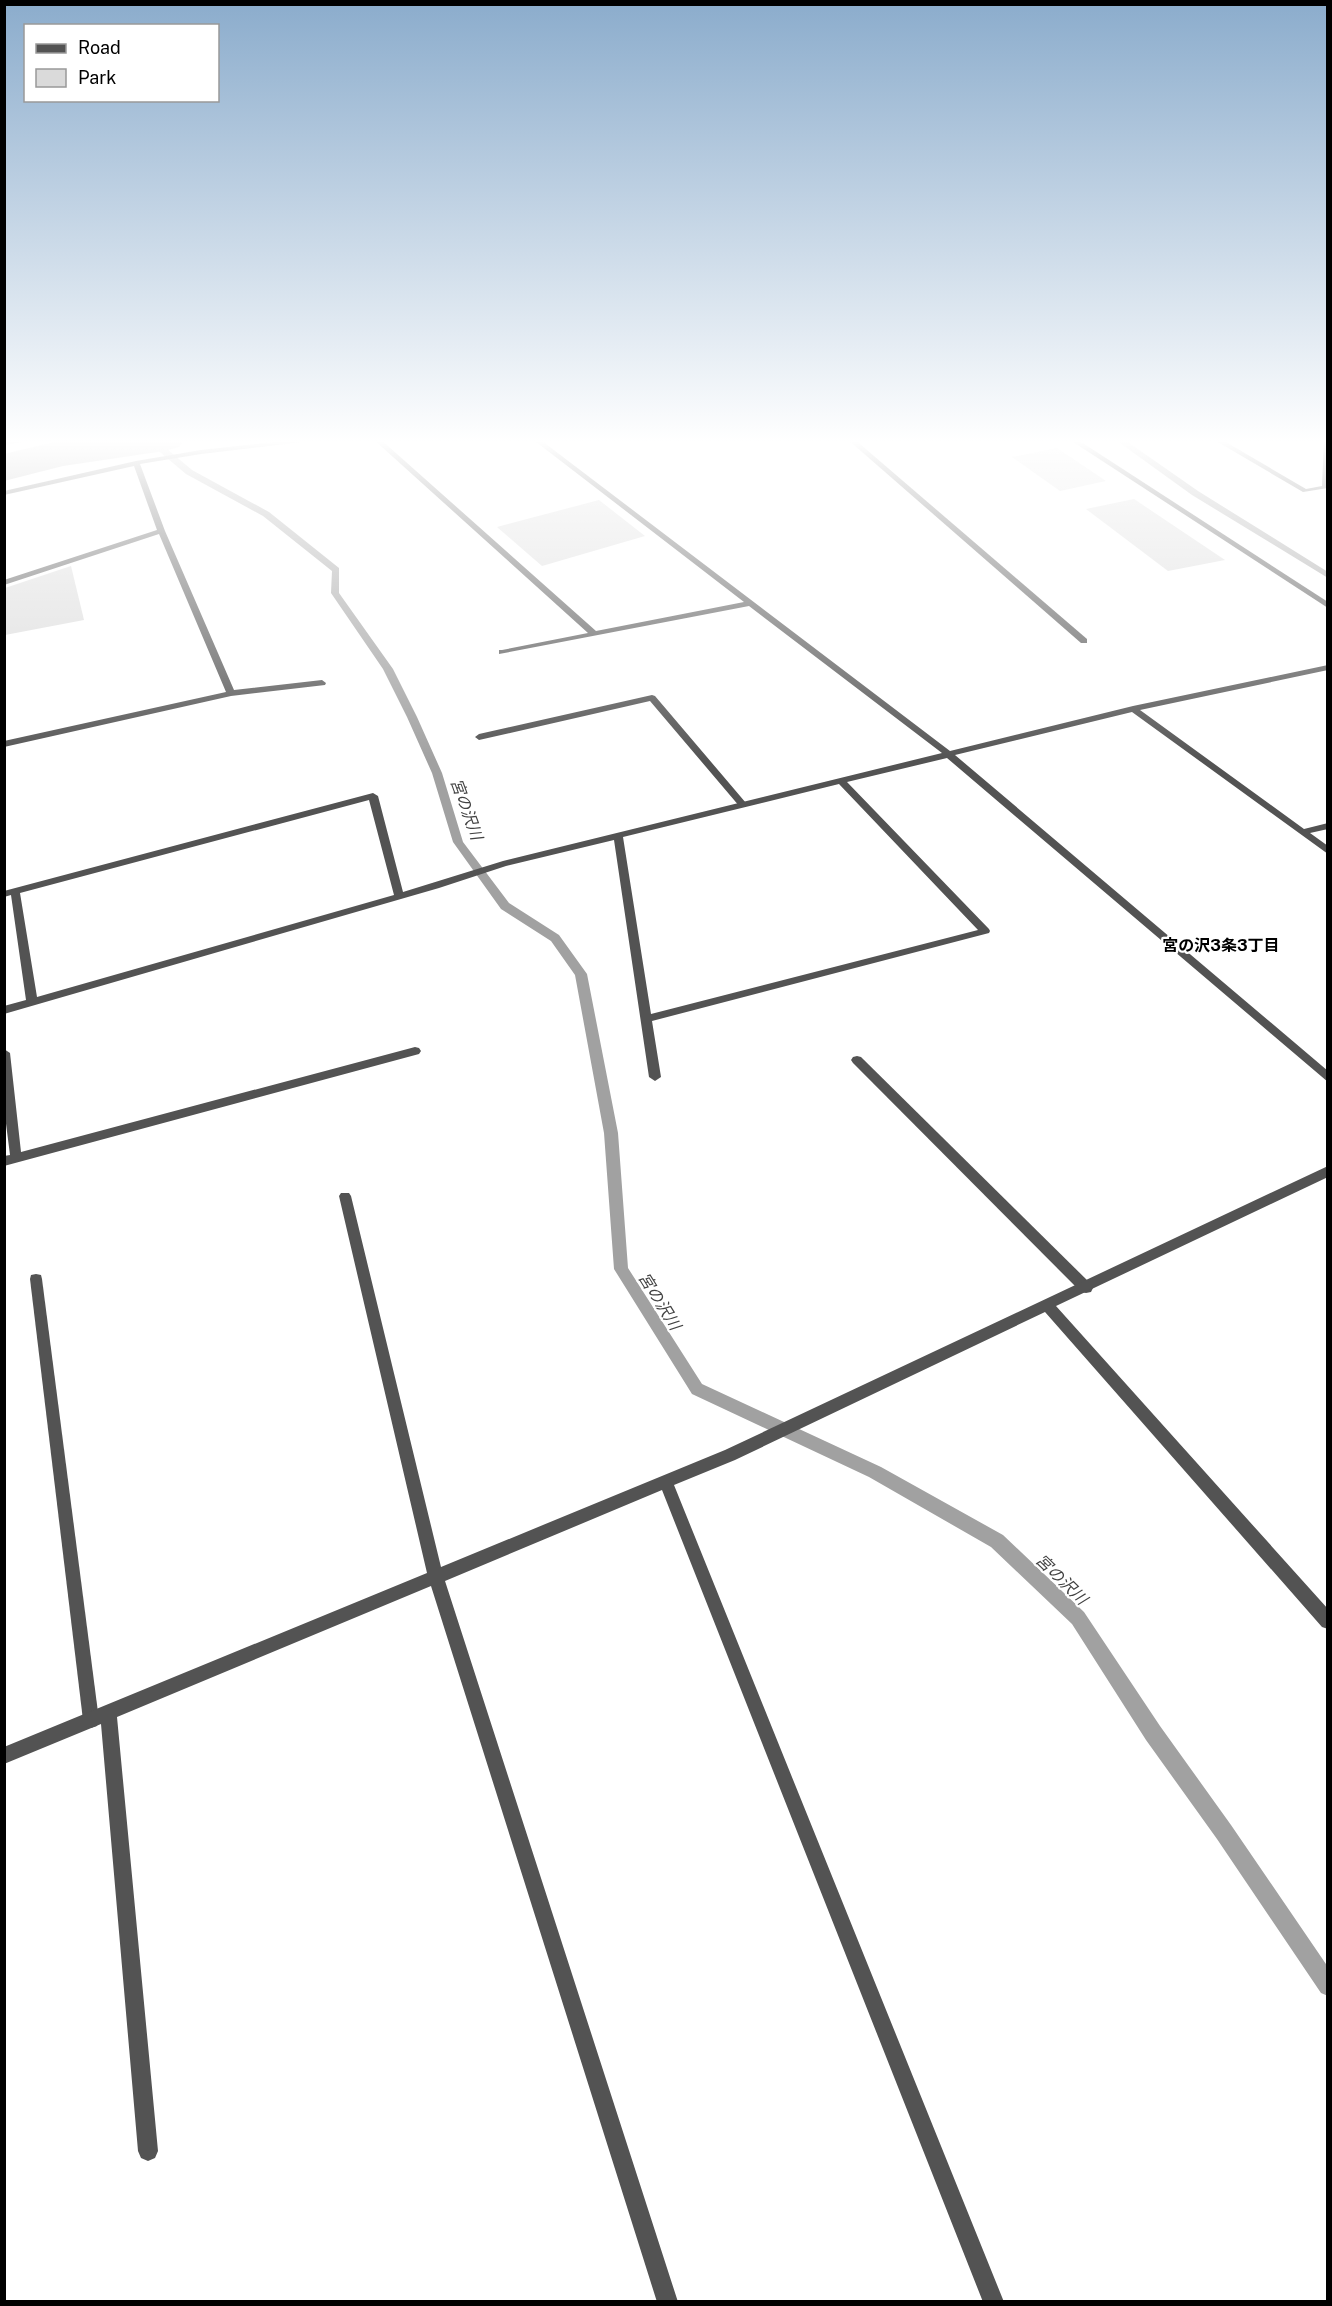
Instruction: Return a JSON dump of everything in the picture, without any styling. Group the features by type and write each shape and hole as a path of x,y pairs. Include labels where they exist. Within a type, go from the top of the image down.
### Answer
{"street":[{"path":"4,583 117,546"},
{"path":"167,546 231,693"},
{"path":"495,546 594,634"},
{"path":"676,546 948,754 1328,1078"},
{"path":"974,546 1084,641"},
{"path":"1235,546 1328,606"},
{"path":"502,652 752,603"},
{"path":"4,1010 435,886 503,864 1133,709 1328,667"},
{"path":"4,731 6,744 231,693 322,683"},
{"path":"478,736 652,698 743,805"},
{"path":"1133,709 1328,851"},
{"path":"646,1019 985,931 840,781"},
{"path":"32,1002 10,892 373,796 399,896"},
{"path":"1302,832 1328,826"},
{"path":"618,836 655,1077"},
{"path":"4,1053 10,1159 415,1050"},
{"path":"857,1060 1086,1287"},
{"path":"4,1756 730,1455 845,1403 1328,1172"},
{"path":"345,1196 435,1578 668,2301"},
{"path":"36,1279 91,1720"},
{"path":"1048,1306 1328,1621"},
{"path":"666,1482 994,2301"},
{"path":"108,1713 148,2151"}],"green space":[{"path":"518,546 612,546 542,566"},
{"path":"1134,546 1204,546 1225,560 1168,571"},
{"path":"71,566 84,620 5,635 5,588"}],"waterway":[{"name":"宮の沢川","path":"306,546 336,570 335,593 388,669 437,773 458,842 505,906 555,938 581,974 611,1133 621,1269 697,1389 875,1472 997,1541 1078,1618 1153,1733 1224,1832 1328,1986"},
{"path":"1279,546 1328,576"}],"district":[{"name":"宮の沢3条3丁目","path":"1221,945"}]}
